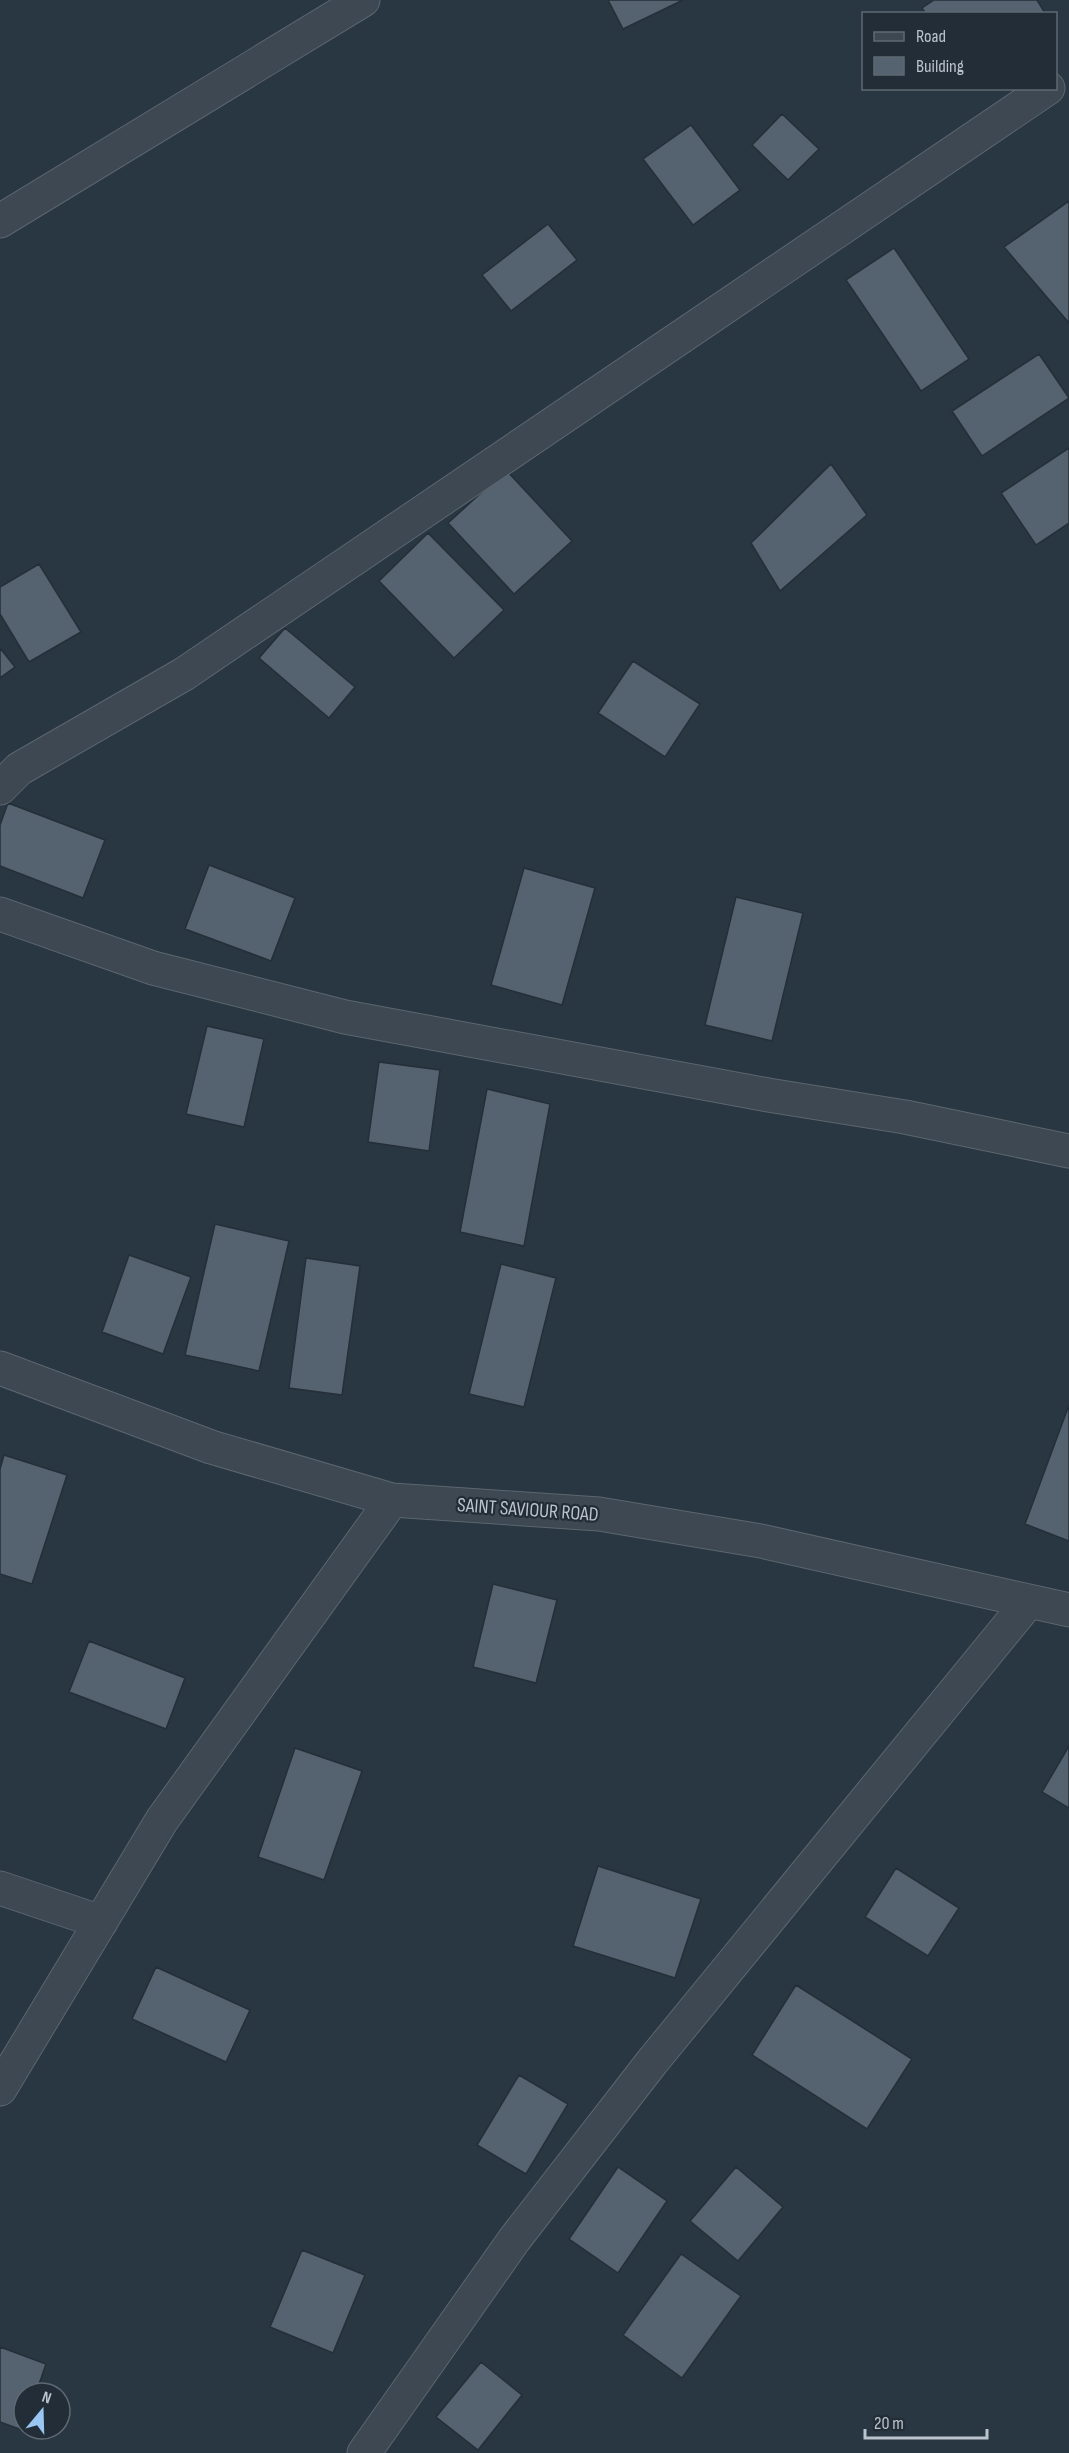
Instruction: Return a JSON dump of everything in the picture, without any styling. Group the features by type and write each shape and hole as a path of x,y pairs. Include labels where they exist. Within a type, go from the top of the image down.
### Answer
{"street":[{"path":"0,221 363,0"},
{"path":"1057,83 1069,74"},
{"path":"0,788 19,769 184,674 1045,90"},
{"path":"0,914 153,968 345,1017 904,1118 1069,1151"},
{"name":"SAINT SAVIOUR ROAD","path":"0,1368 211,1447 392,1500 599,1514 762,1541 1069,1610"},
{"path":"0,2089 162,1820 392,1500"},
{"path":"364,2453 514,2240 652,2061 1029,1600"},
{"path":"0,1888 101,1922"}],"building":[{"path":"608,0 683,0 623,29"},
{"path":"934,0 1037,0 1044,12 925,12 922,8"},
{"path":"782,114 819,149 788,180 752,145"},
{"path":"691,125 740,190 693,225 643,159"},
{"path":"1069,201 1069,323 1004,247"},
{"path":"548,224 577,260 511,311 482,275"},
{"path":"894,248 969,359 921,391 846,280"},
{"path":"1039,354 1069,398 982,456 952,411"},
{"path":"1069,448 1069,523 1036,545 1001,493"},
{"path":"831,464 867,515 780,591 751,543"},
{"path":"506,470 572,541 514,594 448,523"},
{"path":"428,533 504,610 454,658 379,581"},
{"path":"39,564 81,632 29,662 0,614 0,587"},
{"path":"285,628 355,687 329,718 259,658"},
{"path":"0,648 15,667 0,678"},
{"path":"633,661 700,704 665,757 598,713"},
{"path":"8,803 105,840 83,898 0,866 0,825"},
{"path":"209,865 295,898 271,961 185,929"},
{"path":"524,868 595,888 562,1005 491,985"},
{"path":"736,897 803,913 772,1041 705,1025"},
{"path":"207,1026 264,1039 244,1127 186,1114"},
{"path":"379,1062 440,1070 429,1151 368,1142"},
{"path":"487,1089 550,1104 524,1246 460,1232"},
{"path":"215,1224 289,1241 259,1371 185,1355"},
{"path":"129,1255 191,1277 163,1354 102,1332"},
{"path":"306,1258 360,1266 342,1395 289,1388"},
{"path":"501,1264 556,1278 524,1407 469,1394"},
{"path":"1069,1405 1069,1541 1025,1524"},
{"path":"4,1455 67,1475 32,1584 0,1574 0,1469"},
{"path":"493,1584 557,1600 536,1683 473,1667"},
{"path":"89,1641 185,1678 166,1729 69,1692"},
{"path":"1069,1746 1069,1808 1042,1792"},
{"path":"295,1748 362,1771 324,1880 258,1857"},
{"path":"598,1866 701,1899 675,1978 573,1946"},
{"path":"896,1868 959,1908 928,1956 865,1917"},
{"path":"156,1967 250,2010 226,2062 132,2019"},
{"path":"796,1985 912,2059 867,2129 752,2055"},
{"path":"519,2075 568,2104 526,2174 477,2145"},
{"path":"618,2167 667,2201 618,2273 569,2239"},
{"path":"736,2167 783,2207 738,2261 690,2221"},
{"path":"302,2250 365,2275 333,2353 270,2327"},
{"path":"681,2254 741,2296 682,2378 623,2335"},
{"path":"0,2347 46,2364 40,2381 12,2381 12,2426 0,2422"},
{"path":"481,2362 522,2395 478,2450 436,2417"}]}
